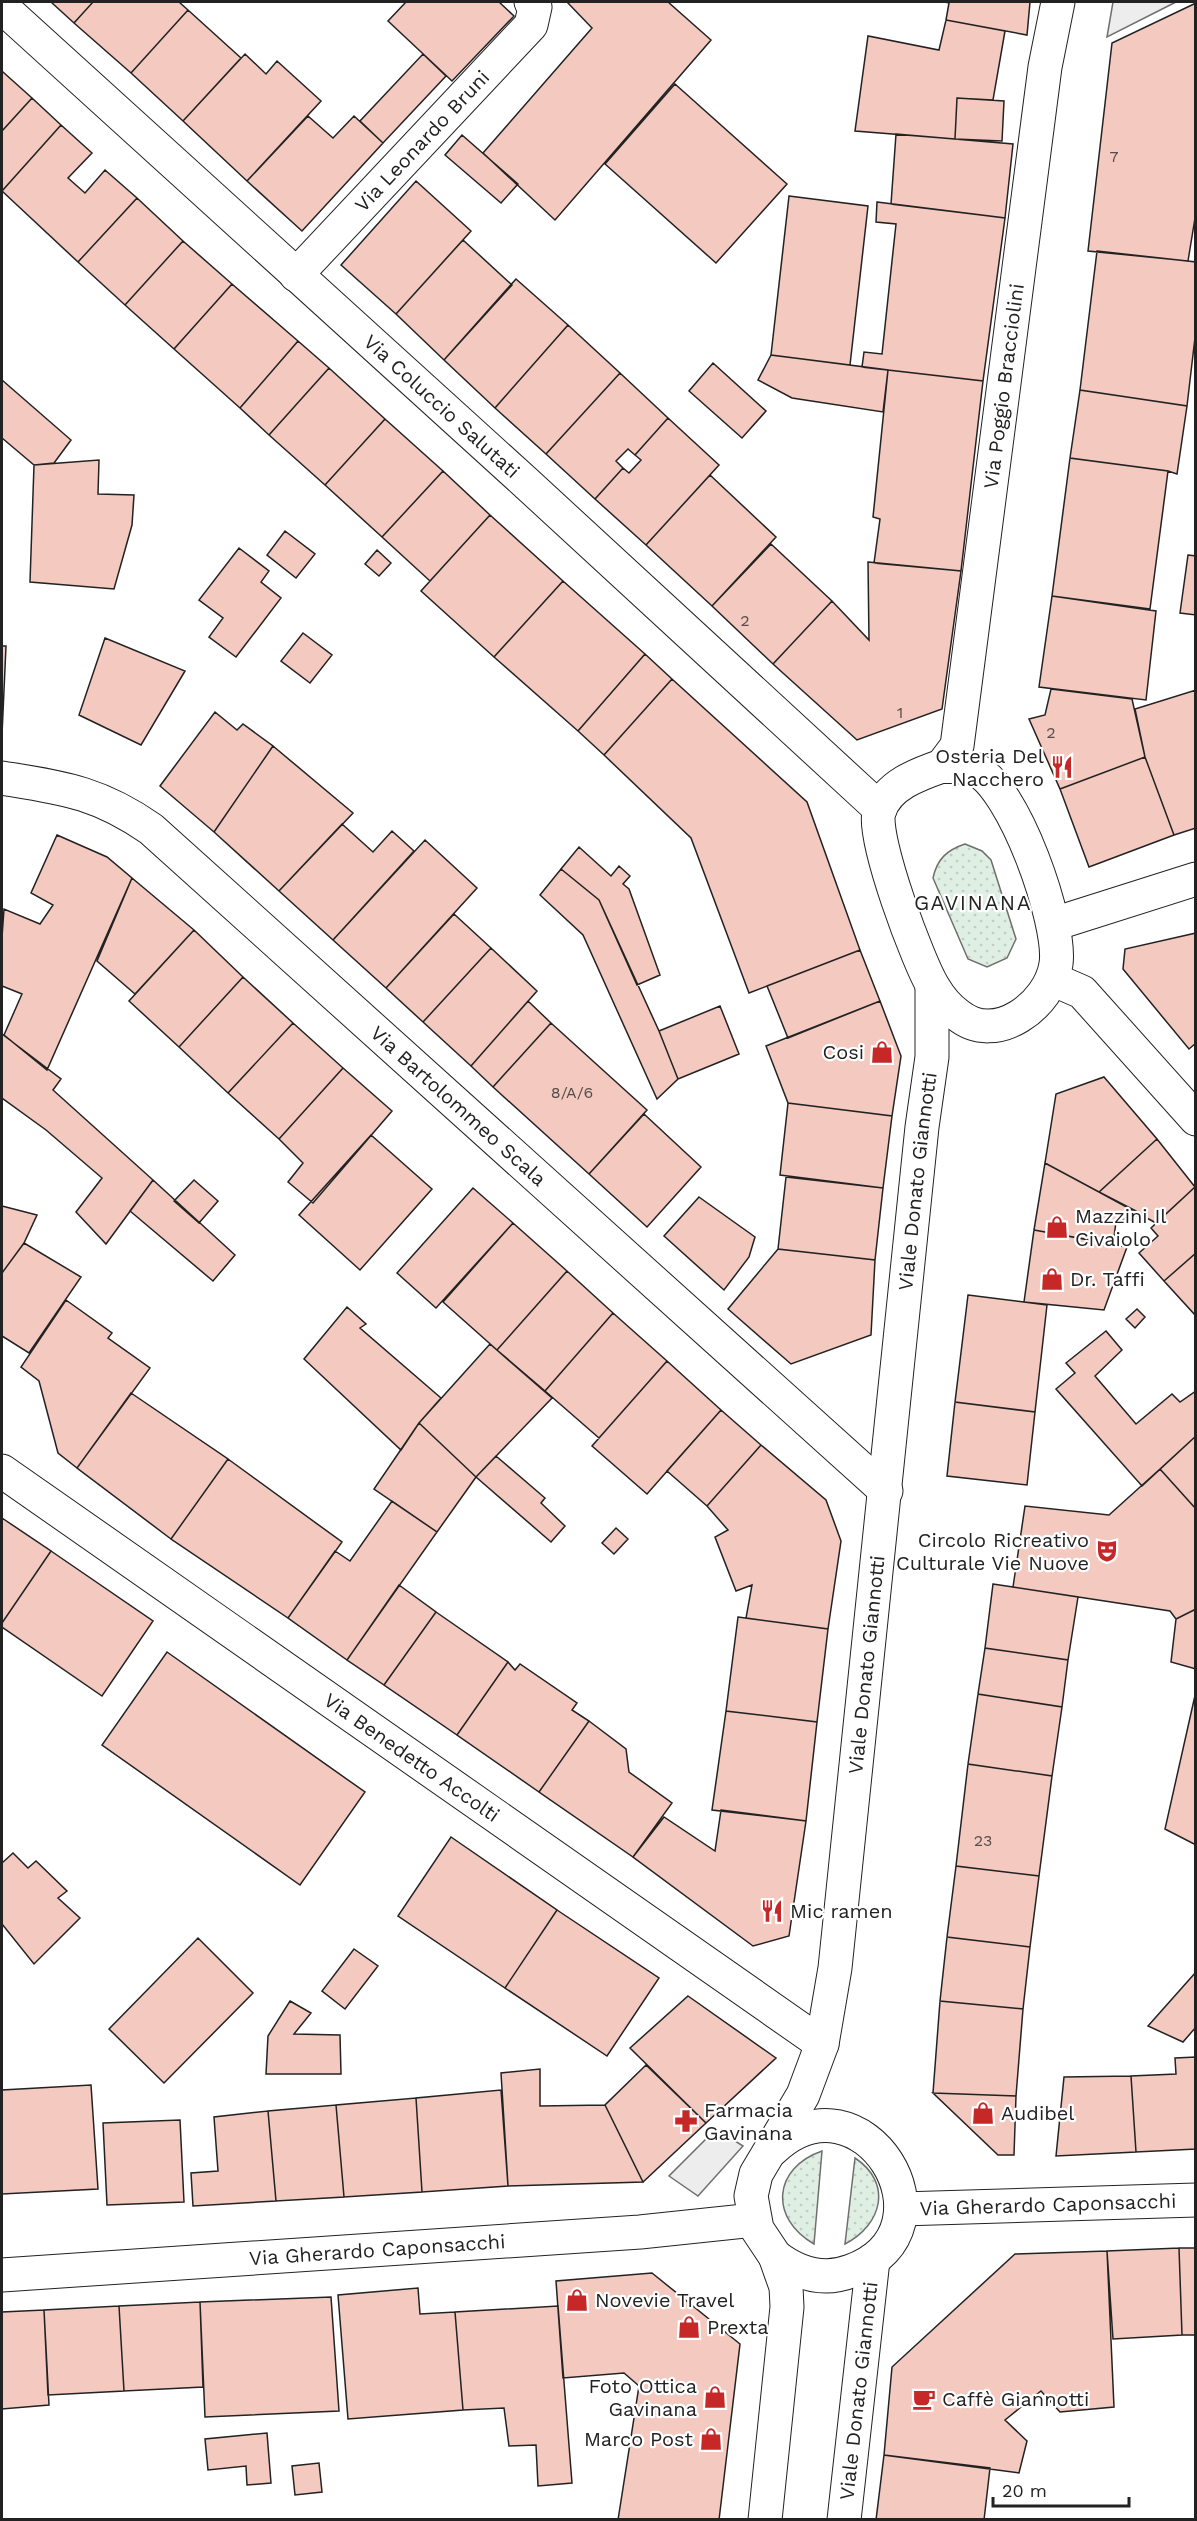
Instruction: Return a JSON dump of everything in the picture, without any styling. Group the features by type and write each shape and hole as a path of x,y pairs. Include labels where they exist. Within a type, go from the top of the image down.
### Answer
{"street":[{"name":"Via Leonardo Bruni","path":"297,274 531,25 535,7 531,2"},
{"name":"Via Poggio Bracciolini","path":"942,766 957,746 1045,67 1058,2"},
{"name":"Via Coluccio Salutati","path":"2,7 297,274 880,809"},
{"path":"942,766 974,769 992,784 1010,807 1054,924 1057,950 1052,979 1047,992 1033,1008 1009,1022 994,1025 971,1022 959,1017 932,986 889,876 876,828 880,809 900,785 914,776 942,766"},
{"name":"Via Bartolommeo Scala","path":"2,778 87,794 110,804 151,829 886,1491"},
{"path":"1054,924 1196,879"},
{"path":"1052,979 1082,992 1196,1119"},
{"name":"Viale Donato Giannotti","path":"765,2520 788,2307 786,2287 774,2256 761,2239 754,2220 751,2196 753,2185 768,2153 803,2095 822,2044 835,1968 922,1127 932,1057 932,986"},
{"name":"Via Benedetto Accolti","path":"2,1471 822,2044"},
{"name":"Viale Donato Giannotti","path":"768,2153 789,2136 803,2130 833,2127 851,2131 869,2141 887,2160 898,2183 900,2209 891,2238 873,2260 853,2271 827,2276 799,2271 774,2256"},
{"name":"Via Gherardo Caponsacchi","path":"900,2209 1196,2200"},
{"name":"Via Gherardo Caponsacchi","path":"2,2275 640,2232 754,2220"},
{"name":"Viale Donato Giannotti","path":"844,2520 873,2260"}],"green space":[{"path":"965,844 982,851 991,860 1016,939 1007,958 987,967 968,959 933,878 940,860 953,849"},
{"path":"822,2151 814,2244 799,2233 789,2221 784,2208 783,2194 786,2181 794,2169 806,2159"},
{"path":"855,2158 875,2179 878,2203 868,2226 845,2244"}],"shaded area":[{"path":"1113,2 1176,2 1107,37"},
{"path":"716,2129 743,2146 698,2196 669,2176"}],"building":[{"path":"51,2 93,2 74,23"},
{"path":"93,2 179,2 188,10 131,73 74,23"},
{"path":"406,2 499,2 514,16 452,81 388,21"},
{"path":"567,2 668,2 711,40 555,220 483,153 592,28"},
{"path":"945,2 1030,2 1027,35 946,20 949,3"},
{"path":"1196,3 1196,212 1188,261 1088,251 1112,43"},
{"path":"188,10 241,58 183,121 131,73"},
{"path":"946,20 1005,31 993,100 957,98 955,139 855,131 868,36 939,50"},
{"path":"245,54 266,74 277,61 321,101 247,181 183,121"},
{"path":"423,54 446,76 383,143 360,121"},
{"path":"3,72 32,98 2,131 2,74"},
{"path":"675,84 787,184 716,263 605,164"},
{"path":"32,98 61,125 2,191 2,131"},
{"path":"957,98 1004,101 1002,141 955,139"},
{"path":"308,116 333,138 354,116 383,143 302,231 247,181"},
{"path":"61,125 92,153 68,178 85,193 105,170 137,198 78,262 2,191"},
{"path":"896,134 1013,144 1005,218 891,204"},
{"path":"462,135 518,184 501,203 445,155"},
{"path":"416,181 471,231 396,314 341,265"},
{"path":"789,196 868,206 850,365 771,355"},
{"path":"137,198 183,241 125,305 78,262"},
{"path":"877,202 1005,218 983,381 862,367 864,352 882,354 896,224 876,222"},
{"path":"463,240 512,285 444,360 396,314"},
{"path":"183,241 232,284 174,349 125,305"},
{"path":"1097,251 1196,262 1196,329 1187,406 1080,390"},
{"path":"516,279 568,325 495,408 444,360"},
{"path":"232,284 298,341 240,408 174,349"},
{"path":"568,325 620,373 546,454 495,408"},
{"path":"298,341 329,368 269,435 240,408"},
{"path":"771,355 888,370 883,412 792,398 758,380"},
{"path":"713,363 766,411 742,438 689,391"},
{"path":"329,368 385,419 325,485 269,435"},
{"path":"888,370 983,381 961,571 874,563 880,519 873,517"},
{"path":"620,373 668,418 635,455 628,449 616,461 623,468 595,499 546,454"},
{"path":"2,380 71,440 54,463 34,465 2,438"},
{"path":"1080,390 1187,406 1177,474 1070,458"},
{"path":"668,418 719,465 646,545 595,499 623,468 629,473 641,460 635,455"},
{"path":"385,419 443,471 382,537 325,485"},
{"path":"1070,458 1168,471 1150,609 1052,596"},
{"path":"99,460 98,494 134,495 132,525 114,589 30,582 34,465"},
{"path":"443,471 490,515 430,581 382,537"},
{"path":"710,475 776,537 712,606 646,545"},
{"path":"490,515 563,581 494,657 421,591"},
{"path":"285,531 315,554 296,578 267,555"},
{"path":"771,544 832,601 773,664 712,606"},
{"path":"239,548 269,571 261,582 281,598 236,657 209,637 223,618 199,600"},
{"path":"377,550 391,563 379,576 365,564"},
{"path":"1188,555 1196,556 1196,615 1180,613"},
{"path":"868,562 961,571 942,709 857,740 773,664 832,601 869,640"},
{"path":"563,581 645,654 578,731 494,657"},
{"path":"1052,596 1156,611 1146,700 1039,687"},
{"path":"303,633 332,655 310,683 281,661"},
{"path":"105,638 185,671 141,745 79,715"},
{"path":"2,646 6,646 2,735"},
{"path":"645,654 672,679 604,755 578,731"},
{"path":"672,679 807,802 860,950 749,993 691,838 604,755"},
{"path":"1051,689 1132,699 1145,757 1060,789 1029,719 1045,715"},
{"path":"1196,690 1196,828 1174,835 1145,757 1135,709"},
{"path":"215,712 237,730 243,724 273,746 214,832 160,786"},
{"path":"273,746 353,813 279,891 214,832"},
{"path":"1145,757 1174,835 1089,867 1060,789"},
{"path":"342,824 373,852 392,831 414,851 333,940 279,891"},
{"path":"57,835 107,857 132,878 47,1070 4,1035 22,994 2,986 2,937 4,909 40,924 53,905 31,893"},
{"path":"425,840 477,888 386,988 333,940"},
{"path":"579,847 611,876 619,866 630,876 623,884 629,889 660,975 637,985 599,900 561,869"},
{"path":"561,869 599,900 659,1031 678,1079 657,1099 583,935 540,895"},
{"path":"132,878 194,930 135,994 97,961"},
{"path":"454,914 491,948 423,1022 386,988"},
{"path":"194,930 243,977 179,1047 129,1001"},
{"path":"1196,933 1196,1043 1189,1049 1123,969 1125,949"},
{"path":"491,948 537,991 471,1066 423,1022"},
{"path":"860,950 880,1001 788,1038 767,986"},
{"path":"243,977 293,1023 228,1093 179,1047"},
{"path":"528,1001 551,1023 493,1087 471,1066"},
{"path":"880,1001 901,1056 892,1116 788,1103 766,1046"},
{"path":"720,1006 739,1054 678,1079 659,1031"},
{"path":"293,1023 343,1068 279,1139 228,1093"},
{"path":"551,1023 647,1110 589,1174 493,1087"},
{"path":"2,1034 61,1079 53,1090 153,1180 106,1244 76,1212 102,1178 46,1130 2,1098"},
{"path":"343,1068 392,1111 313,1203 288,1182 303,1163 279,1139"},
{"path":"1104,1077 1157,1139 1099,1192 1045,1163 1056,1094"},
{"path":"788,1103 892,1116 883,1188 780,1175"},
{"path":"644,1114 701,1167 647,1227 589,1174"},
{"path":"371,1135 432,1189 360,1270 299,1215"},
{"path":"1157,1139 1195,1187 1156,1223 1099,1192"},
{"path":"1045,1163 1142,1214 1116,1222 1113,1244 1034,1230"},
{"path":"786,1177 883,1188 875,1260 778,1249"},
{"path":"153,1180 235,1255 213,1281 130,1211"},
{"path":"194,1180 218,1201 199,1223 174,1201"},
{"path":"1195,1187 1196,1253 1164,1281 1139,1253 1158,1236 1151,1228"},
{"path":"473,1188 513,1223 436,1308 397,1273"},
{"path":"699,1197 755,1237 749,1257 724,1290 664,1236"},
{"path":"2,1206 37,1215 24,1243 2,1273"},
{"path":"513,1223 567,1271 497,1350 443,1302"},
{"path":"1034,1230 1127,1247 1104,1310 1024,1302"},
{"path":"24,1243 81,1277 29,1353 2,1336 2,1273"},
{"path":"778,1249 875,1260 871,1335 791,1364 728,1309"},
{"path":"1196,1253 1196,1316 1164,1281"},
{"path":"567,1271 613,1313 545,1391 497,1350"},
{"path":"968,1295 1047,1305 1035,1412 955,1402"},
{"path":"66,1300 112,1333 108,1338 150,1368 77,1468 58,1453 39,1381 21,1367"},
{"path":"347,1307 366,1324 360,1328 441,1398 419,1423 401,1450 304,1359"},
{"path":"1137,1309 1145,1317 1135,1328 1126,1319"},
{"path":"613,1313 667,1361 599,1438 545,1391"},
{"path":"1106,1331 1122,1350 1095,1376 1136,1424 1172,1394 1180,1402 1196,1391 1196,1436 1142,1486 1056,1389 1075,1373 1066,1363"},
{"path":"490,1344 552,1398 476,1477 419,1423"},
{"path":"667,1361 721,1410 647,1494 592,1446"},
{"path":"131,1393 228,1459 171,1539 77,1468"},
{"path":"955,1402 1035,1412 1027,1485 947,1476"},
{"path":"721,1410 761,1445 707,1506 667,1471"},
{"path":"419,1423 476,1477 437,1532 374,1489"},
{"path":"1196,1436 1196,1509 1160,1469"},
{"path":"761,1445 826,1500 841,1541 828,1629 746,1618 752,1585 736,1591 715,1537 728,1530 707,1506"},
{"path":"496,1456 545,1498 541,1503 565,1526 551,1542 476,1477"},
{"path":"228,1459 342,1542 288,1618 171,1539"},
{"name":"Circolo Ricreativo Culturale Vie Nuove","path":"1160,1469 1196,1509 1196,1609 1176,1619 1170,1611 1013,1587 1025,1506 1109,1515"},
{"path":"392,1501 437,1532 347,1660 288,1618 335,1551 350,1561"},
{"path":"2,1518 51,1551 2,1623"},
{"path":"616,1528 628,1539 614,1554 602,1543"},
{"path":"51,1551 153,1621 102,1696 2,1627 2,1623"},
{"path":"993,1584 1078,1597 1068,1660 985,1648"},
{"path":"399,1585 436,1612 384,1685 347,1660"},
{"path":"1196,1609 1196,1669 1171,1662 1176,1619"},
{"path":"436,1612 508,1662 457,1735 384,1685"},
{"path":"738,1617 828,1629 817,1722 726,1711"},
{"path":"985,1648 1068,1660 1062,1707 978,1694"},
{"path":"167,1652 365,1792 300,1885 102,1745"},
{"path":"508,1662 515,1670 520,1664 577,1703 572,1710 589,1721 539,1792 457,1735"},
{"path":"1196,1691 1196,1845 1165,1829"},
{"path":"978,1694 1062,1707 1052,1776 968,1764"},
{"path":"726,1711 817,1722 806,1821 712,1810"},
{"path":"589,1721 626,1749 629,1772 672,1803 633,1857 539,1792"},
{"path":"968,1764 1052,1776 1039,1876 956,1866"},
{"path":"721,1810 806,1821 789,1936 753,1946 633,1857 664,1817 715,1851"},
{"path":"451,1837 557,1910 505,1988 398,1916"},
{"path":"13,1853 28,1868 36,1861 67,1891 58,1898 80,1918 34,1964 2,1924 2,1863"},
{"path":"956,1866 1039,1876 1030,1947 947,1937"},
{"path":"557,1910 659,1978 607,2056 505,1988"},
{"path":"947,1937 1030,1947 1023,2009 940,2001"},
{"path":"198,1938 253,1993 164,2083 109,2029"},
{"path":"354,1949 378,1966 345,2009 322,1991"},
{"path":"1196,1972 1196,2027 1183,2042 1148,2026"},
{"path":"688,1996 776,2058 706,2123 630,2048"},
{"path":"290,2001 311,2013 294,2034 340,2035 341,2074 266,2074 268,2036"},
{"path":"940,2001 1023,2009 1016,2096 933,2093"},
{"path":"1196,2057 1196,2149 1136,2152 1131,2076 1176,2074 1175,2058"},
{"path":"646,2065 706,2123 643,2182 605,2105"},
{"path":"540,2069 540,2106 605,2105 643,2182 508,2186 501,2073"},
{"path":"1131,2076 1136,2152 1056,2156 1064,2077"},
{"path":"91,2085 98,2189 2,2194 2,2090"},
{"path":"501,2090 508,2186 422,2192 416,2098"},
{"path":"933,2093 1016,2096 1014,2155 998,2155"},
{"path":"416,2098 422,2192 344,2197 336,2105"},
{"path":"336,2105 344,2197 276,2201 268,2111"},
{"path":"268,2111 276,2201 193,2206 191,2173 218,2171 214,2117"},
{"path":"180,2120 184,2202 107,2205 103,2123"},
{"path":"1179,2248 1196,2248 1196,2335 1182,2335"},
{"path":"1179,2248 1182,2335 1113,2339 1107,2251"},
{"path":"1107,2251 1114,2407 1060,2412 1041,2391 1005,2420 1027,2441 1019,2473 884,2455 892,2367 1015,2254"},
{"path":"652,2273 740,2344 719,2520 618,2520 639,2386 624,2373 563,2378 556,2281"},
{"path":"418,2288 420,2314 455,2312 463,2410 348,2419 338,2295"},
{"path":"331,2297 339,2411 205,2417 200,2302"},
{"path":"200,2302 203,2387 124,2391 119,2306"},
{"path":"119,2306 124,2391 48,2395 44,2310"},
{"path":"558,2306 572,2483 538,2486 536,2445 509,2446 504,2408 463,2410 455,2312"},
{"path":"44,2310 49,2405 2,2409 2,2312"},
{"path":"267,2433 271,2483 247,2485 246,2466 208,2470 205,2439"},
{"path":"884,2455 990,2468 984,2520 876,2520"},
{"path":"319,2463 322,2492 295,2495 292,2466"}],"place":[{"name":"Osteria Del Nacchero","path":"1062,767"},
{"name":"Cosi","path":"882,1052"},
{"name":"Mazzini Il Civaiolo","path":"1057,1227"},
{"name":"Dr. Taffi","path":"1052,1279"},
{"name":"Circolo Ricreativo Culturale Vie Nuove","path":"1107,1551"},
{"name":"Mic ramen","path":"772,1911"},
{"name":"Audibel","path":"983,2113"},
{"name":"Farmacia Gavinana","path":"686,2121"},
{"name":"Novevie Travel","path":"577,2300"},
{"name":"Prexta","path":"689,2327"},
{"name":"Foto Ottica Gavinana","path":"715,2397"},
{"name":"Caffè Giannotti","path":"924,2399"},
{"name":"Marco Post","path":"711,2439"}],"district":[{"name":"GAVINANA","path":"973,902"}]}
